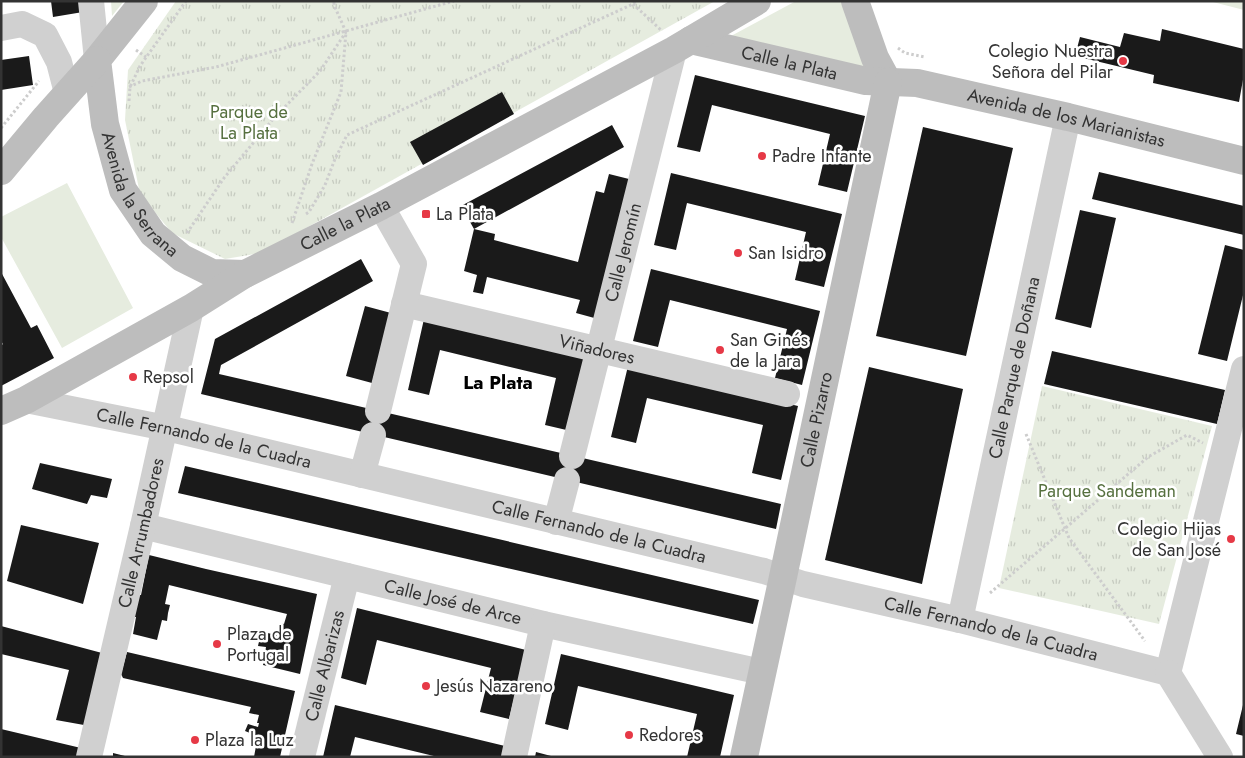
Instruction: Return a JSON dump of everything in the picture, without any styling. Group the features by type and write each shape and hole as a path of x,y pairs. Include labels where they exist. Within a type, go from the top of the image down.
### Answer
{"main road":[{"path":"1,171 97,60 144,1"},
{"name":"Calle la Plata","path":"1,412 191,308 245,274 381,206 683,45 757,1"},
{"path":"855,1 875,58 888,82"},
{"name":"Calle la Plata","path":"683,45 866,81 888,82"},
{"name":"Avenida la Serrana","path":"97,60 105,124 123,190 152,234 182,258 212,273 245,274"},
{"name":"Avenida de los Marianistas","path":"888,82 917,83 1244,161"},
{"name":"Calle Pizarro","path":"744,757 888,82"}],"street":[{"path":"92,1 97,60"},
{"path":"1,28 22,24 45,35 59,62 67,93"},
{"name":"Calle Jeromín","path":"556,522 599,350 683,45"},
{"name":"Calle Parque de Doñana","path":"960,620 1068,118"},
{"path":"362,475 414,264 381,206"},
{"name":"Viñadores","path":"404,304 788,394"},
{"name":"Calle Arrumbadores","path":"89,757 191,308"},
{"path":"1220,757 1168,673 1244,369"},
{"path":"73,374 72,395 90,413"},
{"name":"Calle Fernando de la Cuadra","path":"26,400 165,428 764,571 803,584 960,620 1168,673"},
{"name":"Calle José de Arce","path":"143,526 543,624 762,672"},
{"name":"Calle Albarizas","path":"302,757 347,576"},
{"path":"514,757 543,624"}],"path":[{"path":"129,102 130,87 140,66 186,1"},
{"path":"297,222 290,227 312,164 341,92 346,32 334,1"},
{"path":"101,90 130,87 142,81 216,67 454,1"},
{"path":"303,217 309,212 325,185 335,159 347,136 636,1"},
{"path":"174,252 224,178 274,118 320,71 346,32"},
{"path":"898,48 905,53 925,57"},
{"path":"1024,430 1069,538 1145,642"},
{"path":"990,594 1148,456 1187,435 1224,453"}],"green space":[{"path":"111,1 124,1 112,16"},
{"name":"Parque de La Plata","path":"176,1 715,1 261,253 225,259 172,233 140,194 125,120 128,70"},
{"path":"796,1 848,1 870,69 731,36"},
{"path":"1209,1 1244,1 1244,10"},
{"path":"67,183 133,308 62,348 1,237 1,217"},
{"name":"Parque Sandeman","path":"1042,386 1212,426 1159,624 999,588"}],"building":[{"path":"51,1 82,1 83,12 53,17"},
{"path":"1162,29 1244,49 1244,74 1239,102 1153,83 1154,75 1075,56 1080,37 1120,47 1124,33 1160,41"},
{"path":"29,56 33,85 1,90 1,60"},
{"path":"695,75 865,116 847,192 818,185 830,134 712,105 700,152 677,147"},
{"path":"502,92 514,114 423,165 410,142"},
{"path":"612,125 624,147 474,229 461,206"},
{"path":"923,127 1013,148 966,356 876,336"},
{"path":"1099,172 1244,206 1244,235 1092,199"},
{"path":"671,173 842,214 824,287 795,280 806,232 687,203 676,250 654,245"},
{"path":"609,174 633,180 598,319 576,313 580,300 487,277 483,294 473,292 477,275 464,271 474,229 495,234 494,240 578,262 596,191 604,193"},
{"path":"1080,210 1116,218 1091,328 1055,319"},
{"path":"1225,245 1244,250 1244,291 1227,361 1198,354"},
{"path":"361,259 373,281 221,365 219,374 781,504 776,529 201,394 215,339"},
{"path":"651,269 820,311 802,385 775,378 787,329 670,300 658,347 633,341"},
{"path":"1,272 31,328 37,325 54,358 1,386 1,346 3,344 1,341"},
{"path":"365,306 391,313 372,383 346,376"},
{"path":"424,319 592,359 575,432 545,425 556,378 440,350 429,395 408,390"},
{"path":"1052,351 1225,390 1217,424 1044,384"},
{"path":"628,366 798,406 781,480 752,473 763,425 647,398 636,443 611,437"},
{"path":"869,367 963,389 922,584 825,560"},
{"path":"40,463 112,479 107,498 91,495 87,504 32,489"},
{"path":"185,466 759,600 753,624 178,493"},
{"path":"21,525 99,543 83,604 7,581"},
{"path":"149,555 317,594 300,674 263,665 266,647 258,646 261,632 279,635 280,623 284,624 287,614 169,585 165,604 170,605 167,621 162,620 157,640 133,634 136,617 133,617 137,595 141,595"},
{"path":"357,608 526,650 509,719 480,712 491,668 377,640 366,685 341,678"},
{"path":"1,626 102,653 84,725 56,720 69,670 1,654"},
{"path":"127,652 295,691 280,757 254,757 256,746 253,746 254,738 249,737 250,733 245,731 248,724 258,727 259,715 249,713 251,707 123,678 121,674"},
{"path":"561,654 734,695 720,757 687,757 697,714 578,686 568,730 545,724"},
{"path":"335,705 505,746 502,757 438,757 355,737 350,757 323,757"},
{"path":"1244,705 1244,736 1236,734"},
{"path":"1,729 81,748 78,757 1,756"},
{"path":"536,752 551,756 551,757 535,757"},
{"path":"113,753 125,756 125,757 113,757"}],"place":[{"name":"Colegio Nuestra Señora del Pilar","path":"1123,61"},
{"name":"Padre Infante","path":"762,156"},
{"name":"La Plata","path":"426,214"},
{"name":"San Isidro","path":"738,253"},
{"name":"San Ginés de la Jara","path":"720,350"},
{"name":"Repsol","path":"133,377"},
{"name":"Colegio Hijas de San José","path":"1231,539"},
{"name":"Plaza de Portugal","path":"217,644"},
{"name":"Jesús Nazareno","path":"426,686"},
{"name":"Redores","path":"629,735"},
{"name":"Plaza la Luz","path":"195,740"}],"district":[{"name":"La Plata","path":"498,382"}]}
